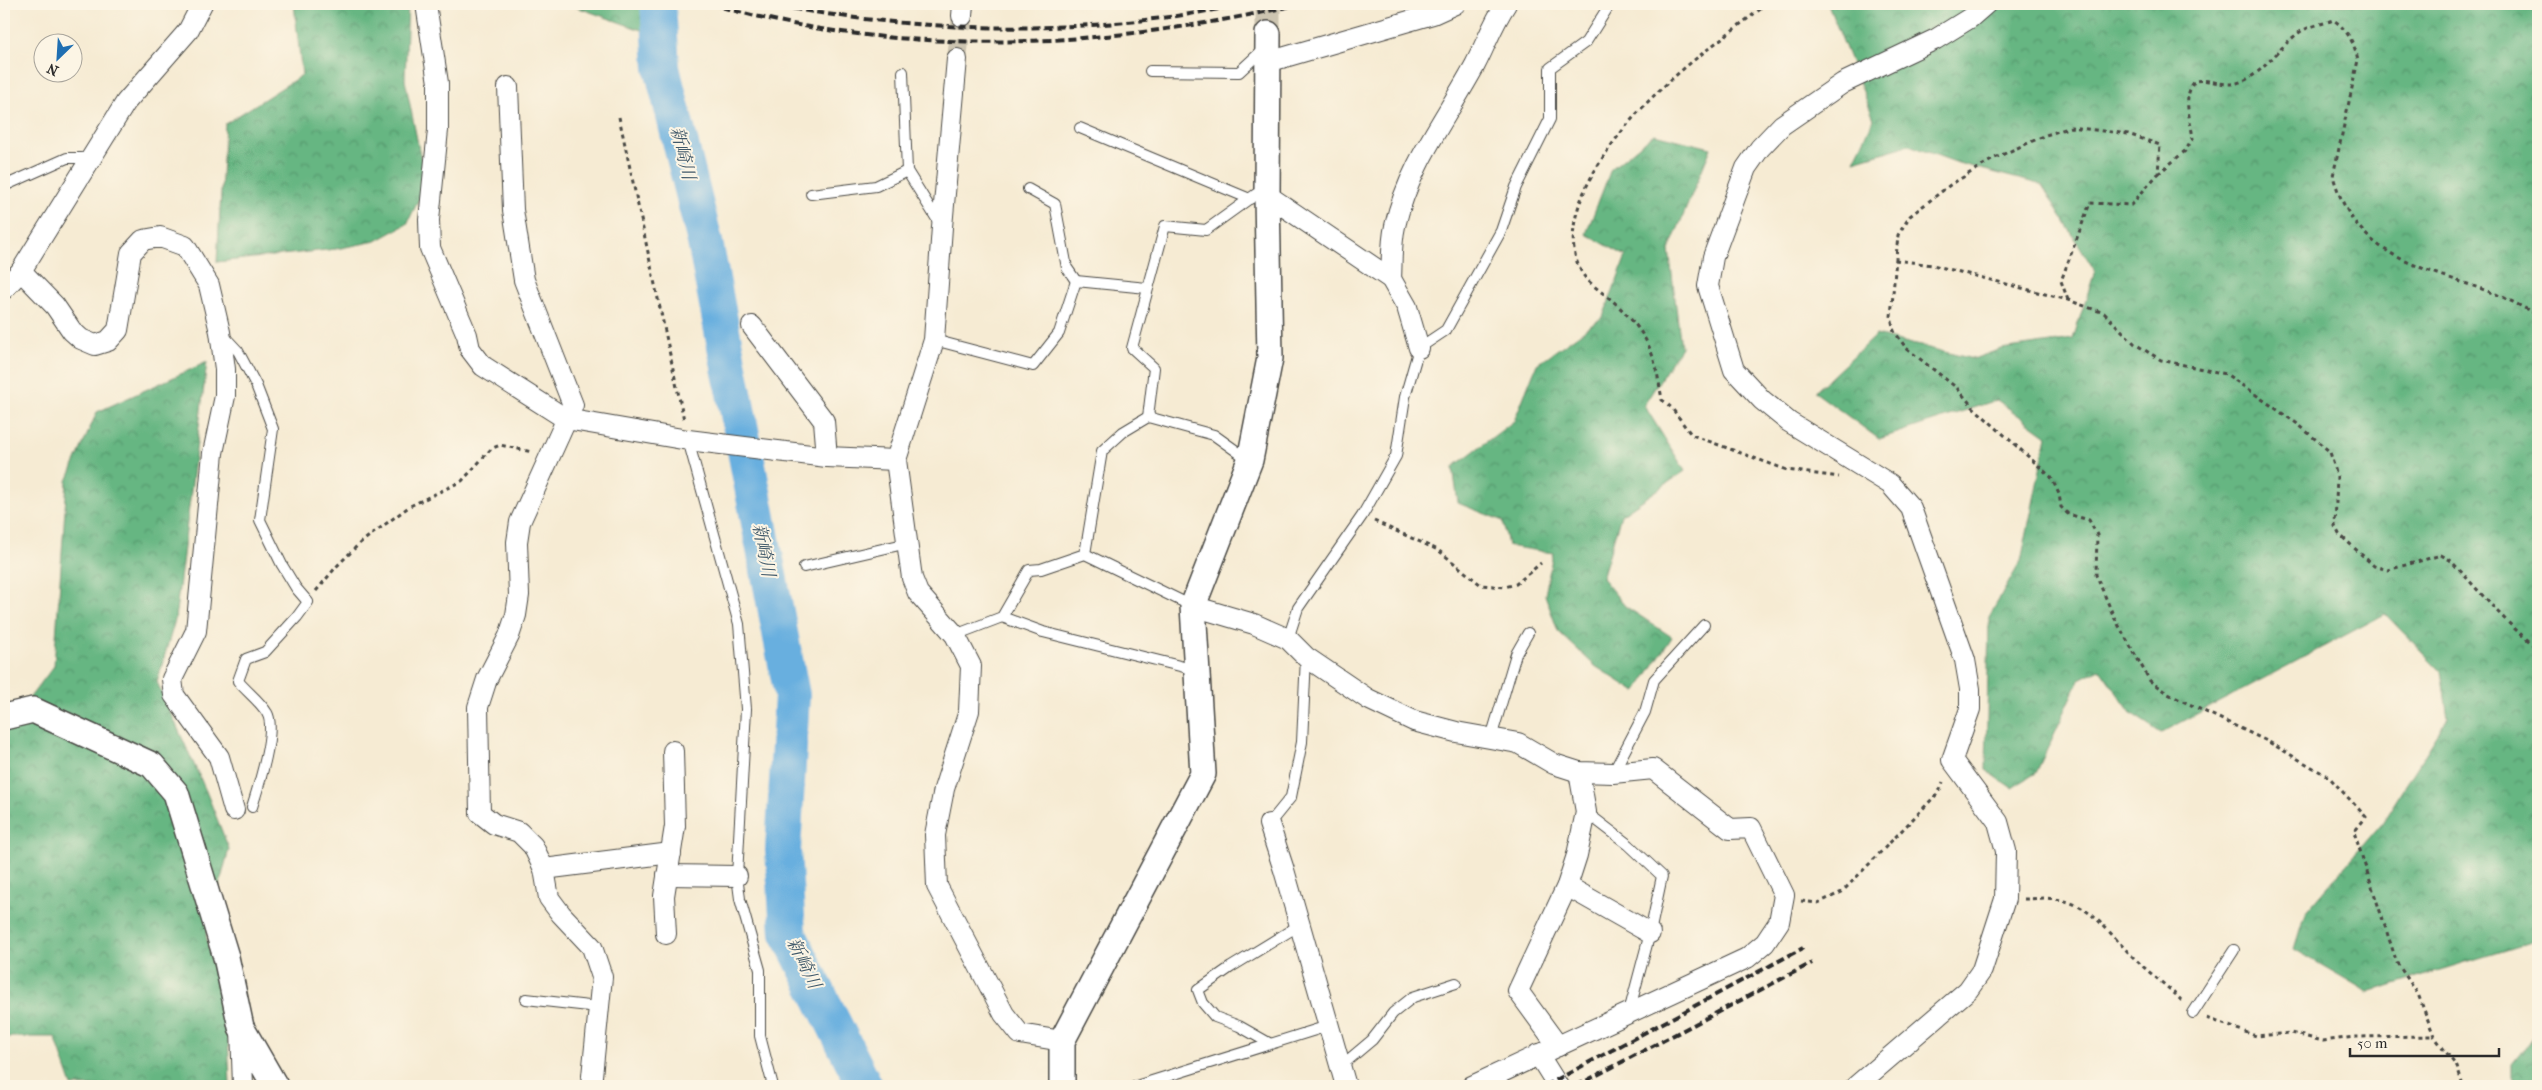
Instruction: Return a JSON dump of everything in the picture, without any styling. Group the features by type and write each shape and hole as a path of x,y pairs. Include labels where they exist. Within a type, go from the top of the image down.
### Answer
{"street":[{"path":"4,289 21,271 126,102 188,31 202,4"},
{"path":"426,4 438,83 438,130 430,220 430,248 467,335 470,349 483,366 566,419 697,441 827,457 896,460"},
{"path":"1062,1086 1062,1041 1203,774 1193,606 1250,460 1270,358 1259,197 1268,47 1433,14 1455,4"},
{"path":"1391,279 1395,226 1408,188 1429,143 1476,64 1494,22 1506,4"},
{"path":"1856,1086 1968,990 1982,970 2005,899 2006,851 1998,822 1952,760 1970,709 1970,689 1964,660 1911,508 1890,484 1789,422 1757,394 1734,370 1708,286 1713,257 1746,168 1760,148 1782,125 1843,83 1936,39 1970,18 1986,4"},
{"path":"957,59 934,340 896,460 912,578 918,593 955,636 971,666 969,711 944,789 935,835 937,886 1004,1014 1020,1034 1062,1041"},
{"path":"508,87 513,210 524,280 573,404 520,522 517,542 519,595 516,615 510,636 487,679 478,706 480,813 494,824 519,832 533,846 544,869 549,898 561,914 592,947 598,961 602,977 591,1086"},
{"path":"1259,197 1391,279 1407,307 1419,348"},
{"path":"21,271 81,339 95,344 108,341 118,330 131,253 143,240 160,237 184,246 208,285 220,332 225,369 226,396 213,453 196,631 172,679 174,695 219,757 243,808"},
{"path":"752,326 824,421 827,457"},
{"path":"1193,606 1254,624 1288,639 1306,658 1368,699 1414,721 1456,732 1518,743 1554,764 1580,772 1613,773 1653,769 1730,828 1750,828 1784,895 1779,922 1765,943 1747,958 1472,1086"},
{"path":"4,717 33,710 152,765 176,793 226,957 241,1027 243,1086"},
{"path":"666,934 664,896 675,826 673,751"},
{"path":"1558,1046 1518,990 1567,886 1577,856 1586,812 1580,772"},
{"path":"1269,824 1346,1086"},
{"path":"544,869 671,853"},
{"path":"667,875 737,876"},
{"path":"1567,886 1650,932"},
{"path":"241,1027 275,1086"},
{"path":"1538,1054 1558,1086"}],"lane":[{"path":"1288,639 1298,608 1362,516 1396,456 1405,397 1419,348 1446,330 1501,231 1516,187 1550,119 1550,68 1586,42 1610,4"},
{"path":"1150,71 1239,72 1268,47"},
{"path":"903,72 907,171 942,227"},
{"path":"1080,128 1259,197"},
{"path":"4,186 67,158 91,158"},
{"path":"811,194 876,186 907,171"},
{"path":"1028,189 1055,204 1067,268 1076,281 1147,288"},
{"path":"1148,417 1154,368 1132,348 1165,226 1206,230 1259,197"},
{"path":"934,340 1033,366 1059,333 1076,281"},
{"path":"220,332 238,351 269,415 273,429 260,520 282,565 296,588 308,602 265,652 246,659 240,669 238,681 268,713 270,724 263,770 243,808"},
{"path":"1085,554 1102,451 1123,432 1148,417 1214,435 1250,460"},
{"path":"697,441 739,624 746,709 737,876 740,899 760,970 760,1036 773,1086"},
{"path":"804,567 908,543"},
{"path":"955,636 1002,617 1028,570 1041,569 1085,554 1193,606"},
{"path":"1002,617 1043,632 1198,671"},
{"path":"1613,773 1645,712 1654,680 1704,625"},
{"path":"1491,738 1516,654 1528,634"},
{"path":"1269,824 1291,797 1302,742 1306,658"},
{"path":"1586,812 1629,845 1662,876 1629,1013"},
{"path":"1269,1043 1238,1026 1215,1017 1203,1003 1198,990 1231,967 1298,926"},
{"path":"2193,1013 2234,950"},
{"path":"1341,1066 1372,1040 1393,1013 1413,997 1456,983"},
{"path":"526,999 598,1007"},
{"path":"1136,1086 1328,1026"}],"path":[{"path":"2068,300 2061,281 2090,203 2131,205 2158,174 2166,170 2185,151 2193,139 2186,101 2187,92 2195,81 2205,79 2226,84 2238,83 2258,71 2301,32 2333,20 2340,24 2356,47 2358,60 2333,176 2338,195 2348,214 2363,232 2386,252 2440,275 2493,293 2538,315"},
{"path":"619,117 697,441"},
{"path":"2158,174 2160,145 2145,138 2128,134 2071,127 2046,134 1995,158 1950,185 1910,216 1898,235 1891,317 1894,330 1906,348 1957,388 1973,407 2051,478 2059,494 2061,507 2068,514 2089,520 2097,535 2096,575 2114,617 2150,681 2168,694 2267,742 2329,777 2366,817 2354,832 2397,963 2418,994 2434,1036 2457,1068 2462,1086"},
{"path":"1896,260 1961,272 2068,300 2104,313 2135,344 2161,360 2226,374 2299,425 2330,452 2337,476 2335,526 2351,546 2374,566 2388,570 2441,556 2450,560 2505,620 2538,648"},
{"path":"308,602 337,566 360,543 410,506 462,481 491,449 500,445 550,456"},
{"path":"1362,516 1438,550 1481,584 1504,587 1516,584 1541,562"},
{"path":"1784,895 1802,902 1818,903 1842,892 1939,792 1952,760"}],"green space":[{"path":"294,4 408,4 405,80 426,184 407,224 376,241 336,249 217,262 225,124 302,75"},
{"path":"568,4 643,4 644,31"},
{"path":"1828,4 2538,4 2538,940 2368,992 2294,949 2305,913 2382,823 2448,718 2441,671 2385,614 2161,733 2131,713 2100,669 2080,679 2036,773 2012,788 1986,770 1989,617 2021,561 2047,436 1997,400 1879,439 1815,392 1876,335 1973,359 2001,349 2073,339 2095,271 2042,185 1958,163 1909,145 1854,161 1874,119"},
{"path":"1654,134 1711,148 1669,250 1681,347 1644,405 1685,471 1621,515 1602,578 1625,606 1672,637 1636,692 1595,666 1558,631 1545,595 1553,553 1508,546 1503,521 1458,503 1453,467 1514,421 1537,364 1603,317 1626,256 1586,234 1611,169"},
{"path":"207,362 175,620 157,682 206,791 229,849 206,935 228,1035 230,1086 72,1086 55,1037 4,1037 4,731 54,666 67,481 97,412"},
{"path":"2538,1031 2538,1086 2512,1086 2512,1064"}],"waterway":[{"name":"新崎川","path":"658,4 662,68 705,242 792,695 783,850 788,933 865,1086"}],"tunnel":[{"path":"1268,4 1268,34"},
{"path":"957,59 962,16"}],"railway":[{"path":"711,4 782,22 855,34 930,40 1005,41 1080,38 1155,30 1228,19 1300,4"},
{"path":"769,4 827,14 886,21 945,26 1006,28 1126,22 1185,15 1243,4"},
{"path":"1545,1086 1803,948"},
{"path":"1576,1086 1812,963"}]}
